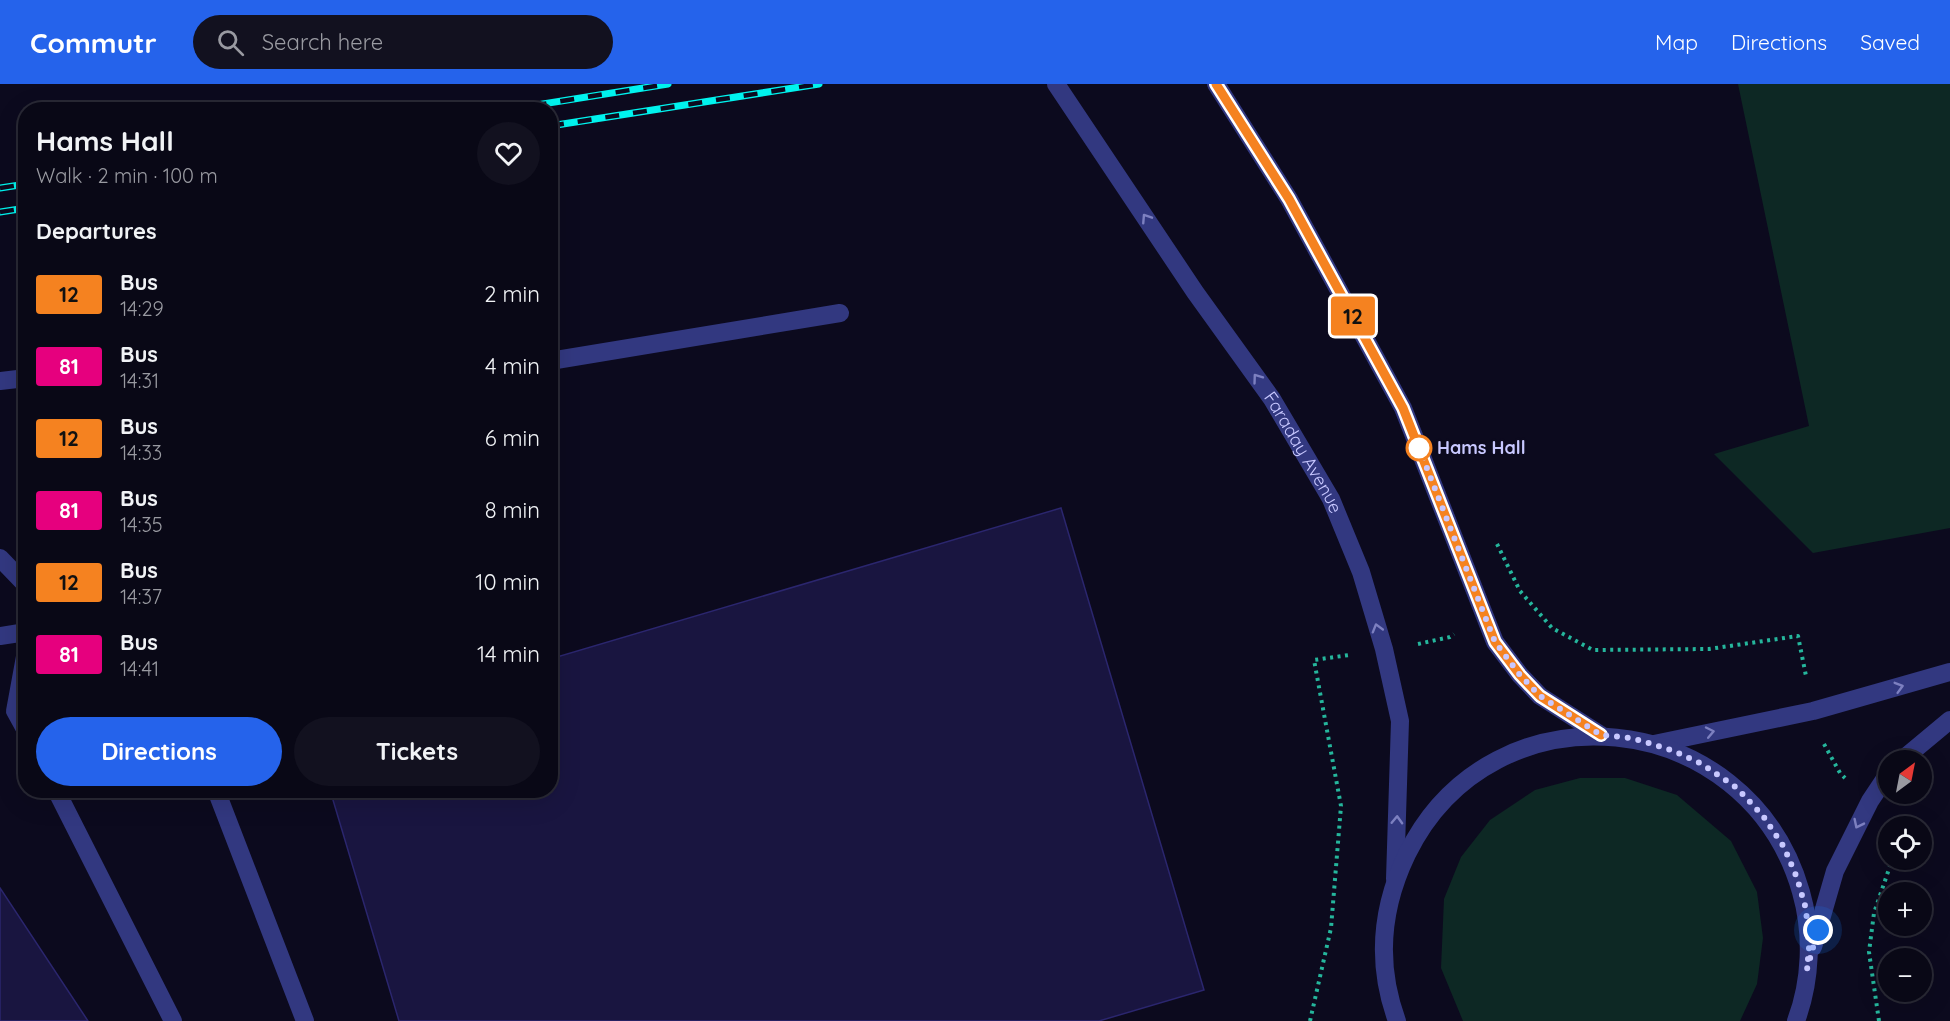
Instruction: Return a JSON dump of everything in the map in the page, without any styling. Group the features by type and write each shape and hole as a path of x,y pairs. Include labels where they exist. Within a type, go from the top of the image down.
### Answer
{"street":[{"name":"Faraday Avenue","path":"1056,84 1195,292 1272,399 1335,510 1361,573 1383,649 1400,721 1395,879"},
{"path":"1216,84 1289,199 1403,408 1495,642 1520,675 1540,696 1601,735"},
{"path":"558,360 840,313"},
{"path":"0,381 18,379"},
{"path":"0,558 18,577"},
{"path":"0,636 18,633"},
{"path":"1652,744 1822,709 1950,672"},
{"path":"18,695 15,711 18,716"},
{"path":"1914,750 1950,720"},
{"path":"1391,1017 1384,964 1384,933 1395,879 1418,831 1447,796 1482,768 1529,746 1560,739 1601,735 1631,738 1652,744 1702,764 1737,788 1763,816 1784,847 1797,878 1806,909 1809,948 1805,1012 1796,1021"},
{"path":"1807,969 1835,871 1878,789"},
{"path":"60,798 173,1021"},
{"path":"219,798 304,1021"}],"path":[{"path":"1520,591 1552,628 1593,650 1709,649 1798,636"},
{"path":"1420,643 1450,637"},
{"path":"1310,1021 1331,928 1341,806 1314,660"},
{"path":"1880,1021 1869,952 1874,913 1889,870"}],"green space":[{"path":"1738,84 1950,84 1950,528 1813,553 1714,454 1809,426"},
{"path":"1580,778 1625,778 1677,795 1731,841 1757,892 1763,938 1757,984 1740,1021 1463,1021 1441,968 1444,899 1461,857 1490,820 1535,790"}],"building":[{"path":"1061,508 1204,990 1099,1021 399,1021 332,798 558,798 558,657"},
{"path":"0,888 88,1021 0,1021"}],"railway":[{"path":"555,102 668,84"},
{"path":"558,125 819,84"},
{"path":"0,188 18,185"},
{"path":"0,212 18,209"}],"bus line":[{"name":"12","path":"1216,84 1289,199 1403,408 1495,642 1520,675 1540,696 1601,735"}],"place":[{"name":"Hams Hall","path":"1419,448"}],"route":[{"path":"1419,448 1495,642 1520,675 1540,696 1601,735 1631,738 1674,751 1702,764 1737,788 1763,816 1784,847 1797,878 1806,909 1809,948 1807,969 1818,930"}]}
